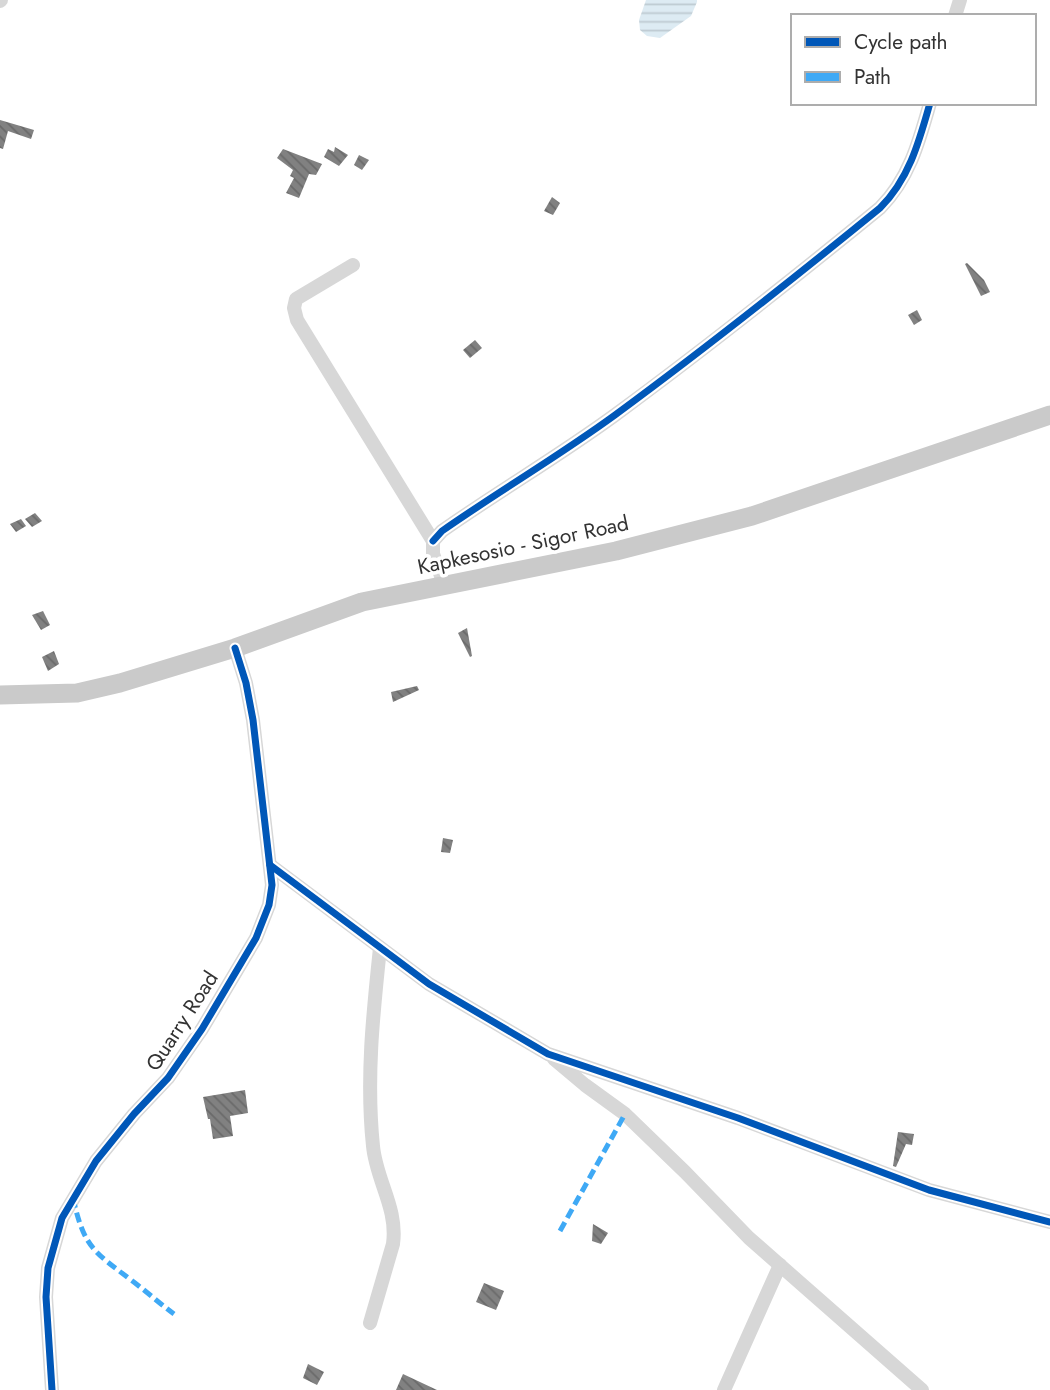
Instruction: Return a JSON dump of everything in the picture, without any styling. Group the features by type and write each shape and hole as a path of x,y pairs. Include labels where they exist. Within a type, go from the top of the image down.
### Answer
{"main road":[{"name":"Kapkesosio - Sigor Road","path":"0,695 78,693 235,648 362,602 616,551 752,516 1050,415"}],"street":[{"path":"433,541 442,531 519,482 636,399 765,302 880,208 895,193 904,177 920,140 929,105"},
{"path":"353,265 296,299 296,320 433,541 433,554 444,584"},
{"name":"Quarry Road","path":"52,1390 46,1297 48,1268 62,1218 96,1161 183,1057 256,938 271,895 253,720 246,682 235,648"},
{"path":"270,865 457,1002 548,1054 584,1085 625,1114 749,1238 922,1390"},
{"path":"370,1323 395,1231 390,1203 373,1149 369,1087 370,1047 380,948"},
{"path":"548,1054 738,1118 929,1190 1050,1222"},
{"path":"724,1390 780,1265"}],"shaded area":[{"path":"646,0 697,2 691,16 660,38 647,36 640,30 639,20"}],"building":[{"path":"0,120 34,130 31,139 8,131 3,149 0,148"},
{"path":"335,147 348,155 339,166 324,157 328,149 334,152"},
{"path":"283,149 322,164 316,175 309,174 299,198 286,193 294,178 290,176 293,170 277,158"},
{"path":"359,155 369,160 362,170 354,165"},
{"path":"552,197 560,203 553,215 544,211"},
{"path":"965,264 984,280 990,292 981,296"},
{"path":"917,310 922,320 914,325 908,315"},
{"path":"475,340 482,348 470,358 463,350"},
{"path":"35,513 42,521 32,527 25,519"},
{"path":"21,519 26,526 16,532 10,524"},
{"path":"43,611 50,625 41,630 32,615"},
{"path":"467,628 472,656 470,657 458,633"},
{"path":"54,651 59,664 48,671 42,657"},
{"path":"417,686 419,690 393,702 391,692"},
{"path":"443,838 453,840 450,853 441,852"},
{"path":"245,1090 248,1113 230,1116 233,1136 213,1139 203,1097"},
{"path":"898,1132 914,1134 912,1145 906,1144 896,1167 893,1166"},
{"path":"593,1224 608,1233 601,1244 592,1241"},
{"path":"484,1283 504,1291 496,1310 476,1302"},
{"path":"308,1364 324,1372 317,1385 303,1378"},
{"path":"403,1374 437,1390 396,1390"}],"marked path":[{"path":"560,1231 625,1114"},
{"path":"73,1198 81,1227 92,1246 107,1262 174,1314"}],"cycle path":[{"path":"433,541 442,531 572,445 649,390 880,208 906,172 929,105"},
{"path":"52,1390 46,1297 48,1268 62,1218 96,1161 168,1078 202,1029 256,938 269,905 272,885 253,720 246,683 235,648"},
{"path":"270,865 429,984 548,1054 738,1118 929,1190 1050,1222"}]}
